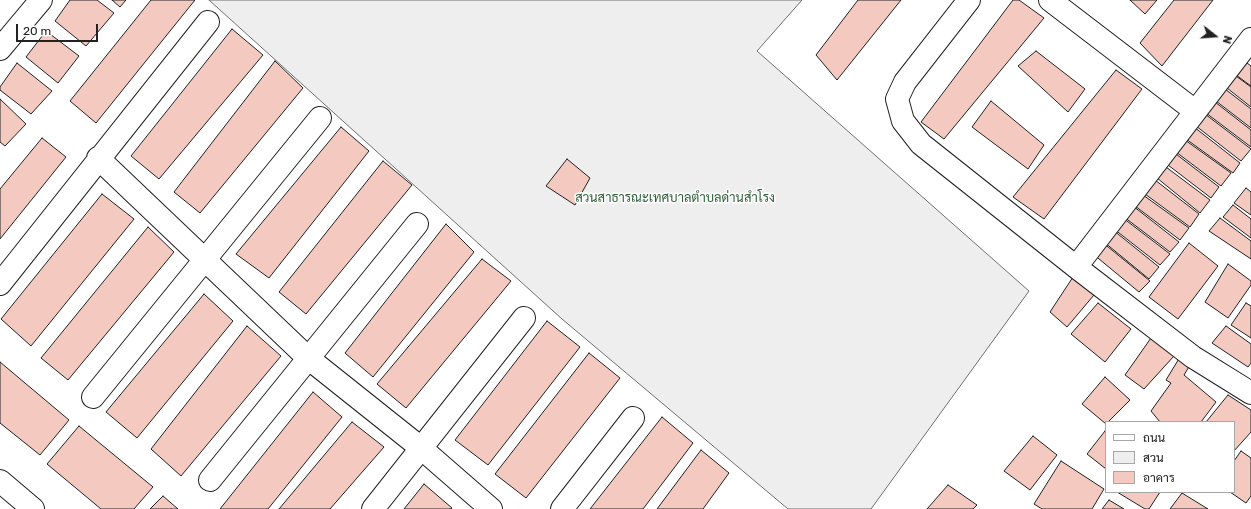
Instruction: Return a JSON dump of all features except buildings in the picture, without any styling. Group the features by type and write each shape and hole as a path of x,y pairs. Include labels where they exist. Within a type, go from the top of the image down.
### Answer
{"street":[{"path":"2,42 40,0"},
{"path":"969,0 905,82 897,99 903,121 921,144 1076,267 1193,357 1251,393"},
{"path":"1050,0 1195,111"},
{"path":"0,284 98,158 208,22"},
{"path":"1076,267 1251,39"},
{"path":"93,398 320,118"},
{"path":"98,158 308,358 421,448 491,509"},
{"path":"210,480 417,224"},
{"path":"373,509 524,318"},
{"path":"562,509 633,418"},
{"path":"0,481 33,509"}],"green space":[{"name":"สวนสาธารณะเทศบาลตำบลด่านสำโรง","path":"209,0 802,0 757,51 1029,291 871,509 788,509 562,319"}]}
